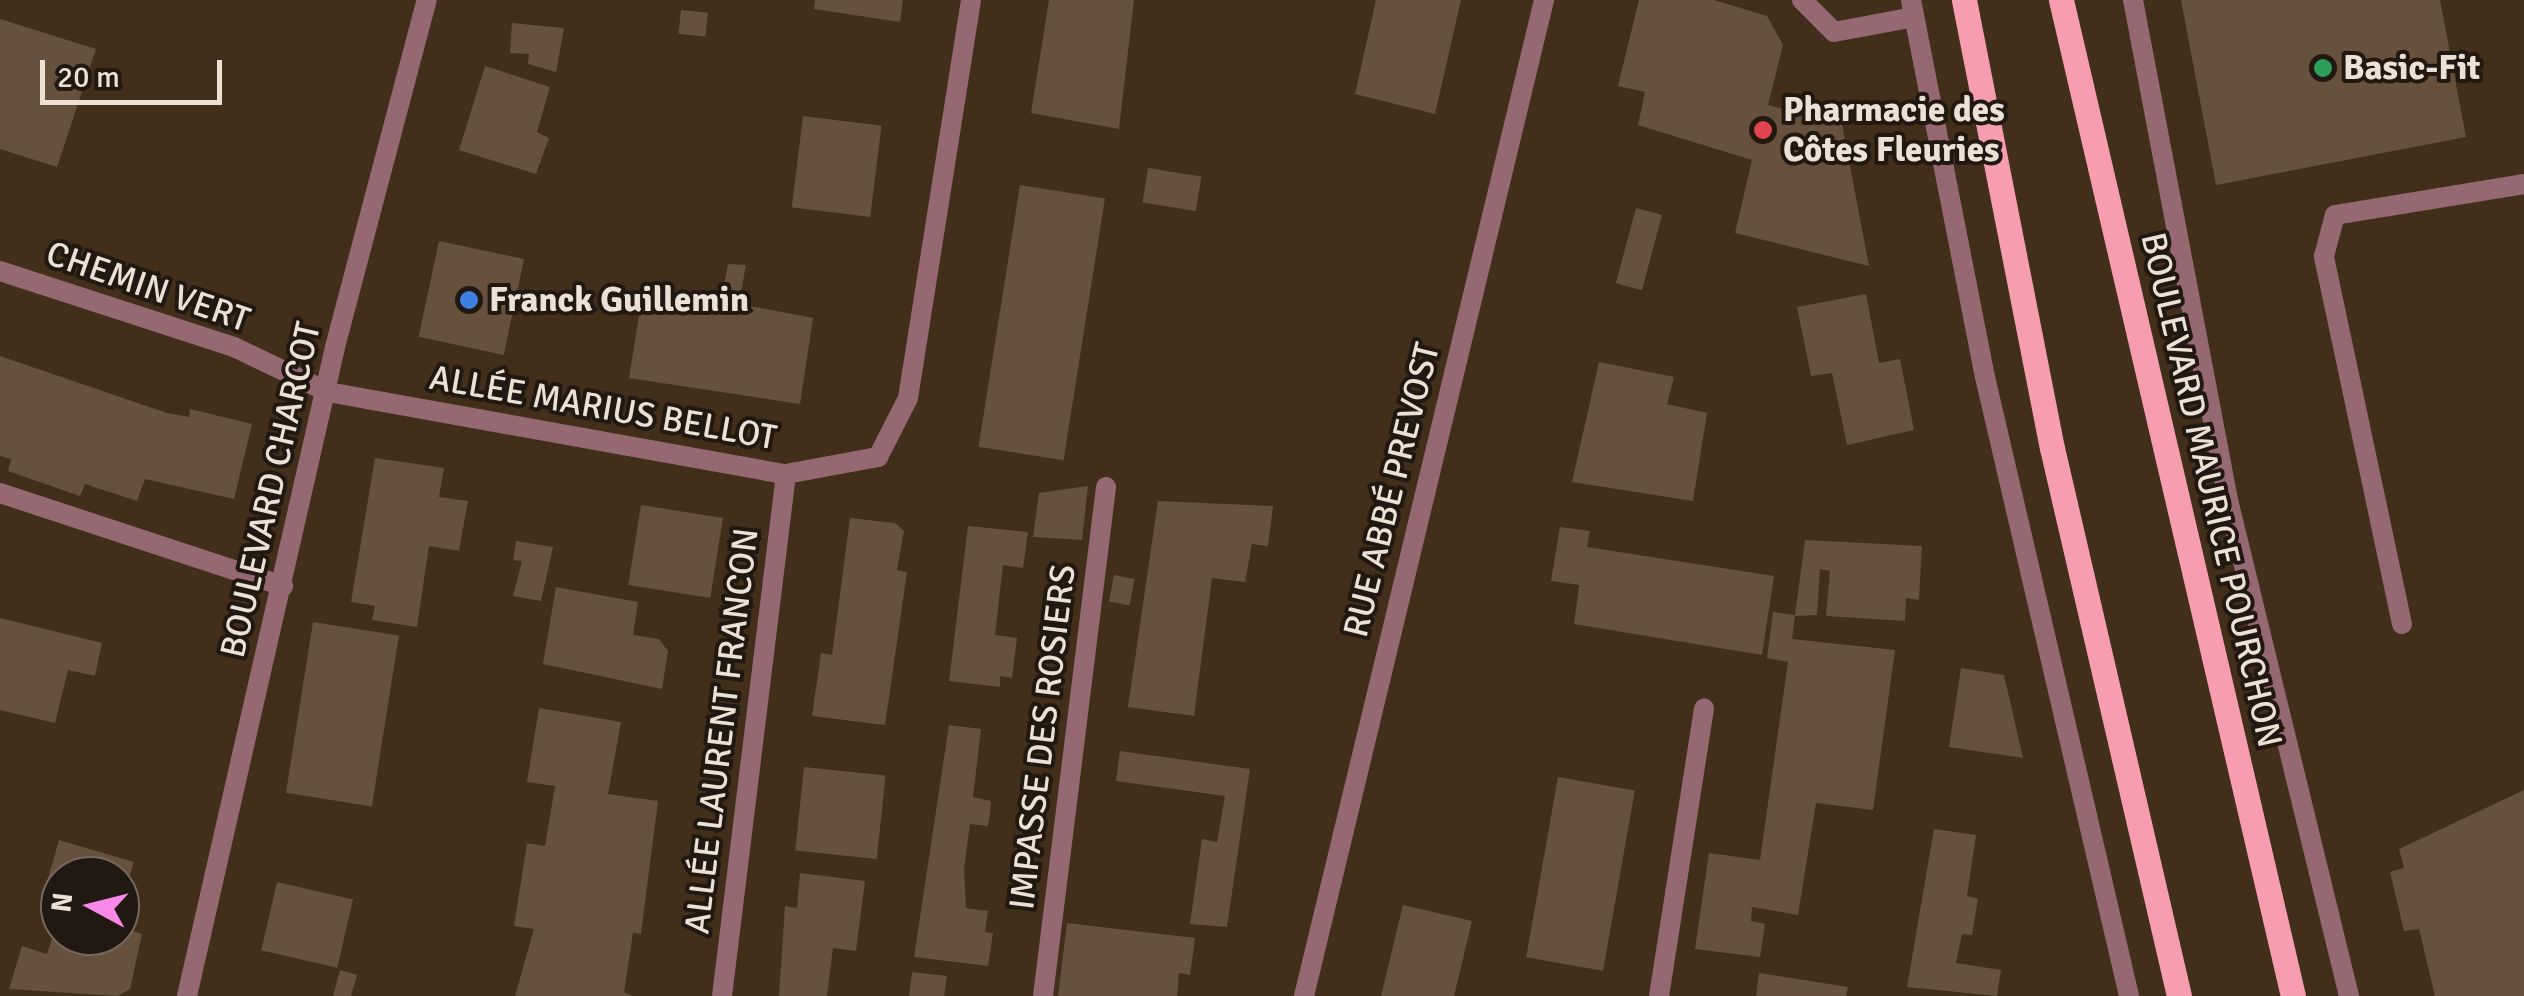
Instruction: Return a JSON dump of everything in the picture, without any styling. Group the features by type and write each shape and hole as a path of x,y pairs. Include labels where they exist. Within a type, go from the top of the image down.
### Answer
{"main road":[{"path":"1964,0 2052,448 2179,996"},
{"name":"BOULEVARD MAURICE POURCHON","path":"2061,0 2293,996"}],"street":[{"name":"BOULEVARD CHARCOT","path":"188,996 328,392 426,0"},
{"name":"ALLÉE MARIUS BELLOT","path":"328,392 786,474 878,457 908,398 971,0"},
{"name":"RUE ABBÉ PREVOST","path":"1304,996 1544,0"},
{"path":"1802,0 1834,32 1912,9 1985,377 2129,996"},
{"name":"BOULEVARD MAURICE POURCHON","path":"2133,0 2228,500 2349,996"},
{"path":"2402,624 2324,256 2331,229 2335,215 2524,184"},
{"name":"CHEMIN VERT","path":"0,271 234,347 328,392"},
{"name":"ALLÉE LAURENT FRANCON","path":"722,996 786,474"},
{"name":"IMPASSE DES ROSIERS","path":"1043,996 1106,486"},
{"path":"0,492 283,586"},
{"path":"1659,996 1704,708"}],"building":[{"path":"815,0 903,0 900,22 814,9"},
{"path":"1049,0 1134,0 1119,129 1031,113"},
{"path":"1376,0 1461,0 1435,114 1355,94"},
{"name":"Pharmacie des Côtes Fleuries","path":"1639,0 1714,0 1767,16 1783,45 1768,105 1842,124 1869,266 1735,233 1752,160 1638,125 1645,92 1618,86"},
{"name":"Basic-Fit","path":"2181,0 2440,0 2466,137 2216,185"},
{"path":"681,10 708,13 705,37 678,34"},
{"path":"0,19 96,49 57,167 0,149"},
{"path":"512,23 564,28 556,72 528,64 529,54 510,53"},
{"path":"485,66 550,87 537,132 549,138 536,174 459,150"},
{"path":"803,116 881,126 870,217 792,207"},
{"path":"1148,168 1201,176 1196,211 1143,203"},
{"path":"1020,185 1105,198 1063,460 979,447"},
{"path":"1636,208 1662,215 1642,290 1616,283"},
{"path":"439,241 524,259 504,355 419,337"},
{"path":"728,264 746,265 739,304 813,318 800,404 629,378 643,291 720,304"},
{"path":"1866,294 1879,363 1900,359 1914,430 1847,445 1832,373 1811,376 1797,307"},
{"path":"0,356 167,413 189,417 190,409 252,424 234,499 145,479 137,501 85,484 80,496 8,471 11,459 0,456"},
{"path":"1599,362 1674,377 1667,404 1707,413 1693,501 1572,482"},
{"path":"375,458 444,468 439,497 468,501 459,551 429,546 417,627 372,620 375,606 351,602"},
{"path":"1088,486 1082,540 1033,537 1039,493"},
{"path":"1158,501 1273,506 1268,546 1252,544 1245,582 1212,578 1194,716 1128,707"},
{"path":"641,505 723,518 710,598 628,585"},
{"path":"850,518 895,523 904,531 897,570 907,572 885,725 812,716 821,653 832,655"},
{"path":"968,526 1028,532 1023,568 1003,565 995,635 1017,638 1012,678 1000,676 1000,687 949,681"},
{"path":"1560,527 1590,531 1587,547 1774,576 1762,655 1574,624 1579,585 1551,581"},
{"path":"1805,540 1922,546 1919,600 1906,598 1905,621 1826,616 1830,571 1820,569 1817,615 1795,616 1792,639 1895,650 1873,810 1816,803 1798,915 1752,907 1751,921 1765,924 1760,957 1695,949 1709,853 1760,860 1788,662 1767,658 1773,612 1795,615"},
{"path":"516,541 553,547 541,601 513,596 522,561 513,560"},
{"path":"1114,575 1135,579 1129,606 1109,602"},
{"path":"556,587 638,602 633,635 659,639 668,651 662,689 543,664"},
{"path":"0,618 102,643 95,676 68,670 55,723 0,710"},
{"path":"313,622 399,636 372,806 286,793"},
{"path":"1961,668 2004,675 2023,758 1949,747"},
{"path":"539,708 621,722 608,794 658,801 641,934 633,933 624,992 633,996 515,996 534,929 514,926 527,843 545,846 555,786 527,782"},
{"path":"949,725 981,729 973,797 991,801 990,814 988,826 970,824 964,869 966,908 988,911 985,932 993,933 988,966 914,957"},
{"path":"1120,751 1250,769 1227,927 1190,924 1202,839 1217,842 1225,796 1116,781"},
{"path":"804,767 886,776 877,859 795,851"},
{"path":"1558,777 1635,791 1603,971 1526,957"},
{"path":"2524,790 2524,996 2435,996 2419,929 2404,931 2390,872 2404,868 2399,849"},
{"path":"1934,829 1976,835 1967,896 1978,899 1972,935 1962,934 1956,963 2001,970 1997,996 1907,987"},
{"path":"59,840 114,856 54,856"},
{"path":"800,873 865,881 856,951 833,948 827,996 779,996 785,906 797,908"},
{"path":"277,882 353,900 337,968 261,950"},
{"path":"1403,905 1472,921 1454,996 1381,996"},
{"path":"1067,923 1195,938 1190,975 1179,973 1177,996 1058,996"},
{"path":"22,946 40,952 40,956 137,956 130,989 118,996 9,989"},
{"path":"340,970 357,975 351,996 333,996"},
{"path":"912,972 947,976 944,996 909,996"},
{"path":"1759,973 1848,987 1846,996 1756,996"}],"place":[{"name":"Basic-Fit","path":"2323,68"},
{"name":"Pharmacie des Côtes Fleuries","path":"1763,130"},
{"name":"Franck Guillemin","path":"469,300"}]}
